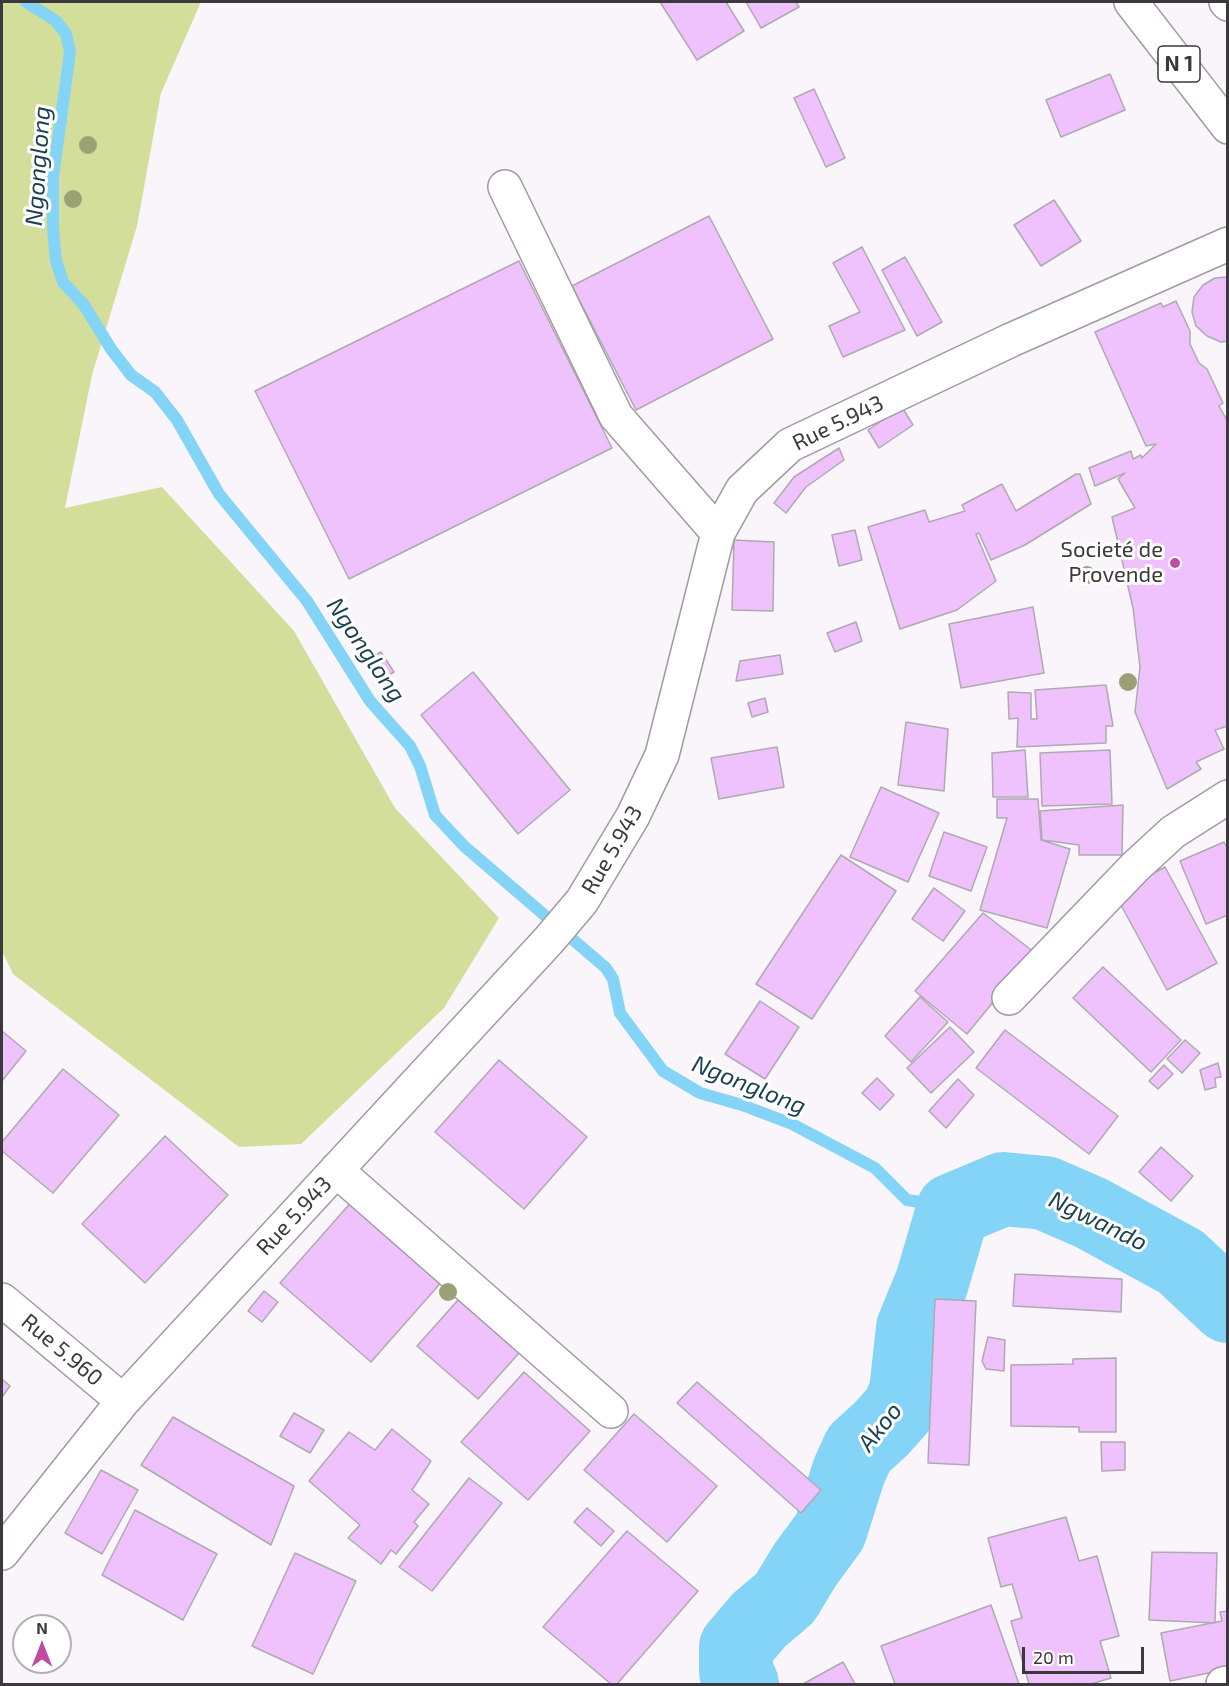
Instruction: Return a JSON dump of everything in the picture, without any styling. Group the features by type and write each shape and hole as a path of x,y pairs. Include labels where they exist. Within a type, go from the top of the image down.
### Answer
{"main road":[{"name":"N 1","path":"1131,2 1227,127"},
{"path":"505,187 616,416 718,533"},
{"name":"Rue 5.943","path":"2,1553 123,1401 549,940 582,901 633,816 662,755 718,533 742,490 790,445 1011,340 1227,244"},
{"path":"1009,998 1173,832 1227,797"},
{"path":"336,1170 611,1411"},
{"name":"Rue 5.960","path":"2,1299 123,1401"}],"green space":[{"path":"2,2 201,2 161,93 137,226 92,375 65,508 162,487 294,631 395,808 499,918 444,1008 301,1144 239,1147 13,974 2,951"}],"building":[{"path":"660,2 726,2 744,31 697,60"},
{"path":"746,2 796,2 799,7 761,28"},
{"path":"1110,74 1125,110 1061,137 1046,100"},
{"path":"814,89 845,158 826,167 794,98"},
{"path":"1054,200 1081,241 1041,266 1014,225"},
{"path":"709,216 773,339 636,410 572,286"},
{"path":"862,247 905,330 843,357 829,326 860,312 833,263"},
{"path":"905,257 942,322 917,336 882,270"},
{"path":"519,261 612,448 349,579 255,391"},
{"path":"1228,277 1228,341 1221,342 1207,336 1196,326 1192,312 1194,297 1203,285 1215,278"},
{"name":"Societé de Provende","path":"1176,301 1190,331 1190,344 1199,363 1207,369 1223,403 1219,406 1228,422 1228,726 1215,730 1224,749 1196,762 1201,769 1167,789 1135,712 1140,667 1133,608 1112,517 1135,508 1118,479 1125,473 1095,486 1089,468 1131,451 1133,459 1141,455 1142,458 1156,444 1146,446 1095,332 1161,303 1163,307"},
{"path":"902,407 913,425 879,448 868,430"},
{"path":"839,448 844,460 806,487 786,513 774,503 794,477"},
{"path":"1076,474 1080,474 1091,504 1025,545 991,560 979,533 976,534 996,581 957,610 900,629 868,527 925,510 929,522 965,511 962,505 1002,484 1016,511"},
{"path":"855,530 862,560 839,566 832,535"},
{"path":"734,540 774,542 773,611 732,610"},
{"path":"1033,607 1044,673 961,688 949,624"},
{"path":"856,622 862,641 835,652 827,633"},
{"path":"381,652 394,672 383,679 370,658"},
{"path":"780,655 783,674 736,681 740,661"},
{"path":"473,672 570,790 518,834 421,715"},
{"path":"1106,685 1113,726 1106,726 1106,743 1017,747 1018,718 1009,719 1008,692 1031,693 1031,719 1037,719 1035,690"},
{"path":"765,698 768,712 752,717 748,703"},
{"path":"906,722 948,729 944,791 898,785"},
{"path":"777,747 784,787 719,799 711,758"},
{"path":"1025,750 1028,797 993,797 992,753"},
{"path":"1110,750 1112,804 1042,806 1040,753"},
{"path":"881,787 939,813 908,882 850,857"},
{"path":"997,799 1038,799 1041,840 1070,849 1047,928 980,910 1007,818 997,818"},
{"path":"1123,805 1122,855 1079,855 1079,845 1042,840 1040,811"},
{"path":"944,832 987,847 971,891 929,876"},
{"path":"1224,842 1228,850 1228,915 1206,924 1180,861"},
{"path":"841,855 896,891 812,1019 756,984"},
{"path":"1165,867 1217,963 1167,990 1115,894"},
{"path":"934,888 965,911 943,941 912,919"},
{"path":"983,913 1034,952 967,1034 915,991"},
{"path":"1103,967 1181,1040 1151,1072 1073,998"},
{"path":"920,997 948,1022 911,1062 885,1036"},
{"path":"760,1001 799,1027 765,1079 725,1054"},
{"path":"950,1027 974,1052 931,1093 907,1068"},
{"path":"1005,1030 1118,1116 1089,1154 976,1068"},
{"path":"2,1031 26,1051 2,1081"},
{"path":"1185,1040 1200,1053 1182,1073 1167,1059"},
{"path":"499,1060 587,1137 524,1209 435,1132"},
{"path":"1218,1063 1221,1077 1215,1078 1216,1087 1205,1090 1200,1070"},
{"path":"1164,1065 1173,1074 1158,1089 1149,1081"},
{"path":"63,1069 119,1115 53,1193 2,1151 2,1142"},
{"path":"877,1078 894,1095 880,1110 862,1093"},
{"path":"958,1079 974,1095 946,1128 929,1111"},
{"path":"165,1136 228,1195 145,1283 82,1224"},
{"path":"1161,1147 1193,1176 1171,1201 1139,1172"},
{"path":"354,1199 445,1278 371,1362 280,1283"},
{"path":"1015,1274 1122,1279 1121,1312 1013,1306"},
{"path":"467,1290 528,1343 478,1399 417,1346"},
{"path":"264,1291 278,1302 262,1322 248,1311"},
{"path":"935,1299 976,1301 969,1465 928,1463"},
{"path":"988,1337 1005,1340 1004,1371 986,1369 982,1361"},
{"path":"1116,1358 1116,1432 1079,1432 1079,1427 1011,1426 1011,1365 1073,1364 1073,1359"},
{"path":"524,1372 590,1431 528,1500 461,1442"},
{"path":"2,1379 10,1386 2,1397"},
{"path":"697,1382 821,1490 801,1513 677,1403"},
{"path":"294,1413 324,1430 310,1453 280,1436"},
{"path":"634,1414 717,1486 667,1542 584,1470"},
{"path":"173,1417 294,1486 271,1545 141,1465"},
{"path":"392,1429 431,1461 412,1490 429,1504 414,1522 418,1526 396,1554 391,1550 381,1564 348,1538 360,1525 309,1481 349,1432 375,1450"},
{"path":"1101,1442 1125,1442 1125,1470 1102,1471"},
{"path":"101,1470 138,1490 102,1554 65,1533"},
{"path":"469,1478 502,1503 432,1591 399,1567"},
{"path":"587,1508 614,1531 601,1546 574,1522"},
{"path":"135,1510 217,1554 183,1620 102,1575"},
{"path":"1066,1517 1079,1561 1097,1556 1119,1636 1100,1641 1111,1678 1091,1684 1029,1684 1011,1621 1022,1618 1012,1584 1001,1587 988,1538"},
{"path":"627,1531 698,1591 617,1684 611,1684 543,1627"},
{"path":"1152,1552 1217,1553 1215,1623 1149,1620"},
{"path":"295,1553 356,1581 313,1674 252,1646"},
{"path":"991,1605 1019,1684 895,1684 881,1646"},
{"path":"1228,1611 1228,1669 1170,1681 1161,1633 1222,1621 1220,1612"},
{"path":"843,1662 855,1684 803,1684"}],"waterway":[{"name":"Ngonglong","path":"26,2 56,21 66,34 70,52 53,177 53,228 56,261 63,282 84,305 111,349 131,375 155,392 177,420 219,494 307,601 370,701 410,746 420,766 435,815 464,846 606,968 613,979 620,1013 663,1071 700,1093 742,1105 792,1124 875,1168 907,1200 953,1210"},
{"name":"Akoo","path":"742,1684 736,1672 736,1647 759,1620 785,1598 830,1531 849,1471 859,1449 898,1410 906,1392 913,1328 932,1282 953,1210 1003,1189 1045,1193 1091,1213 1181,1262 1228,1306"}],"place":[{"name":"Societé de Provende","path":"1175,563"}],"water label":[{"name":"Ngwando","path":"1098,1221"}]}
